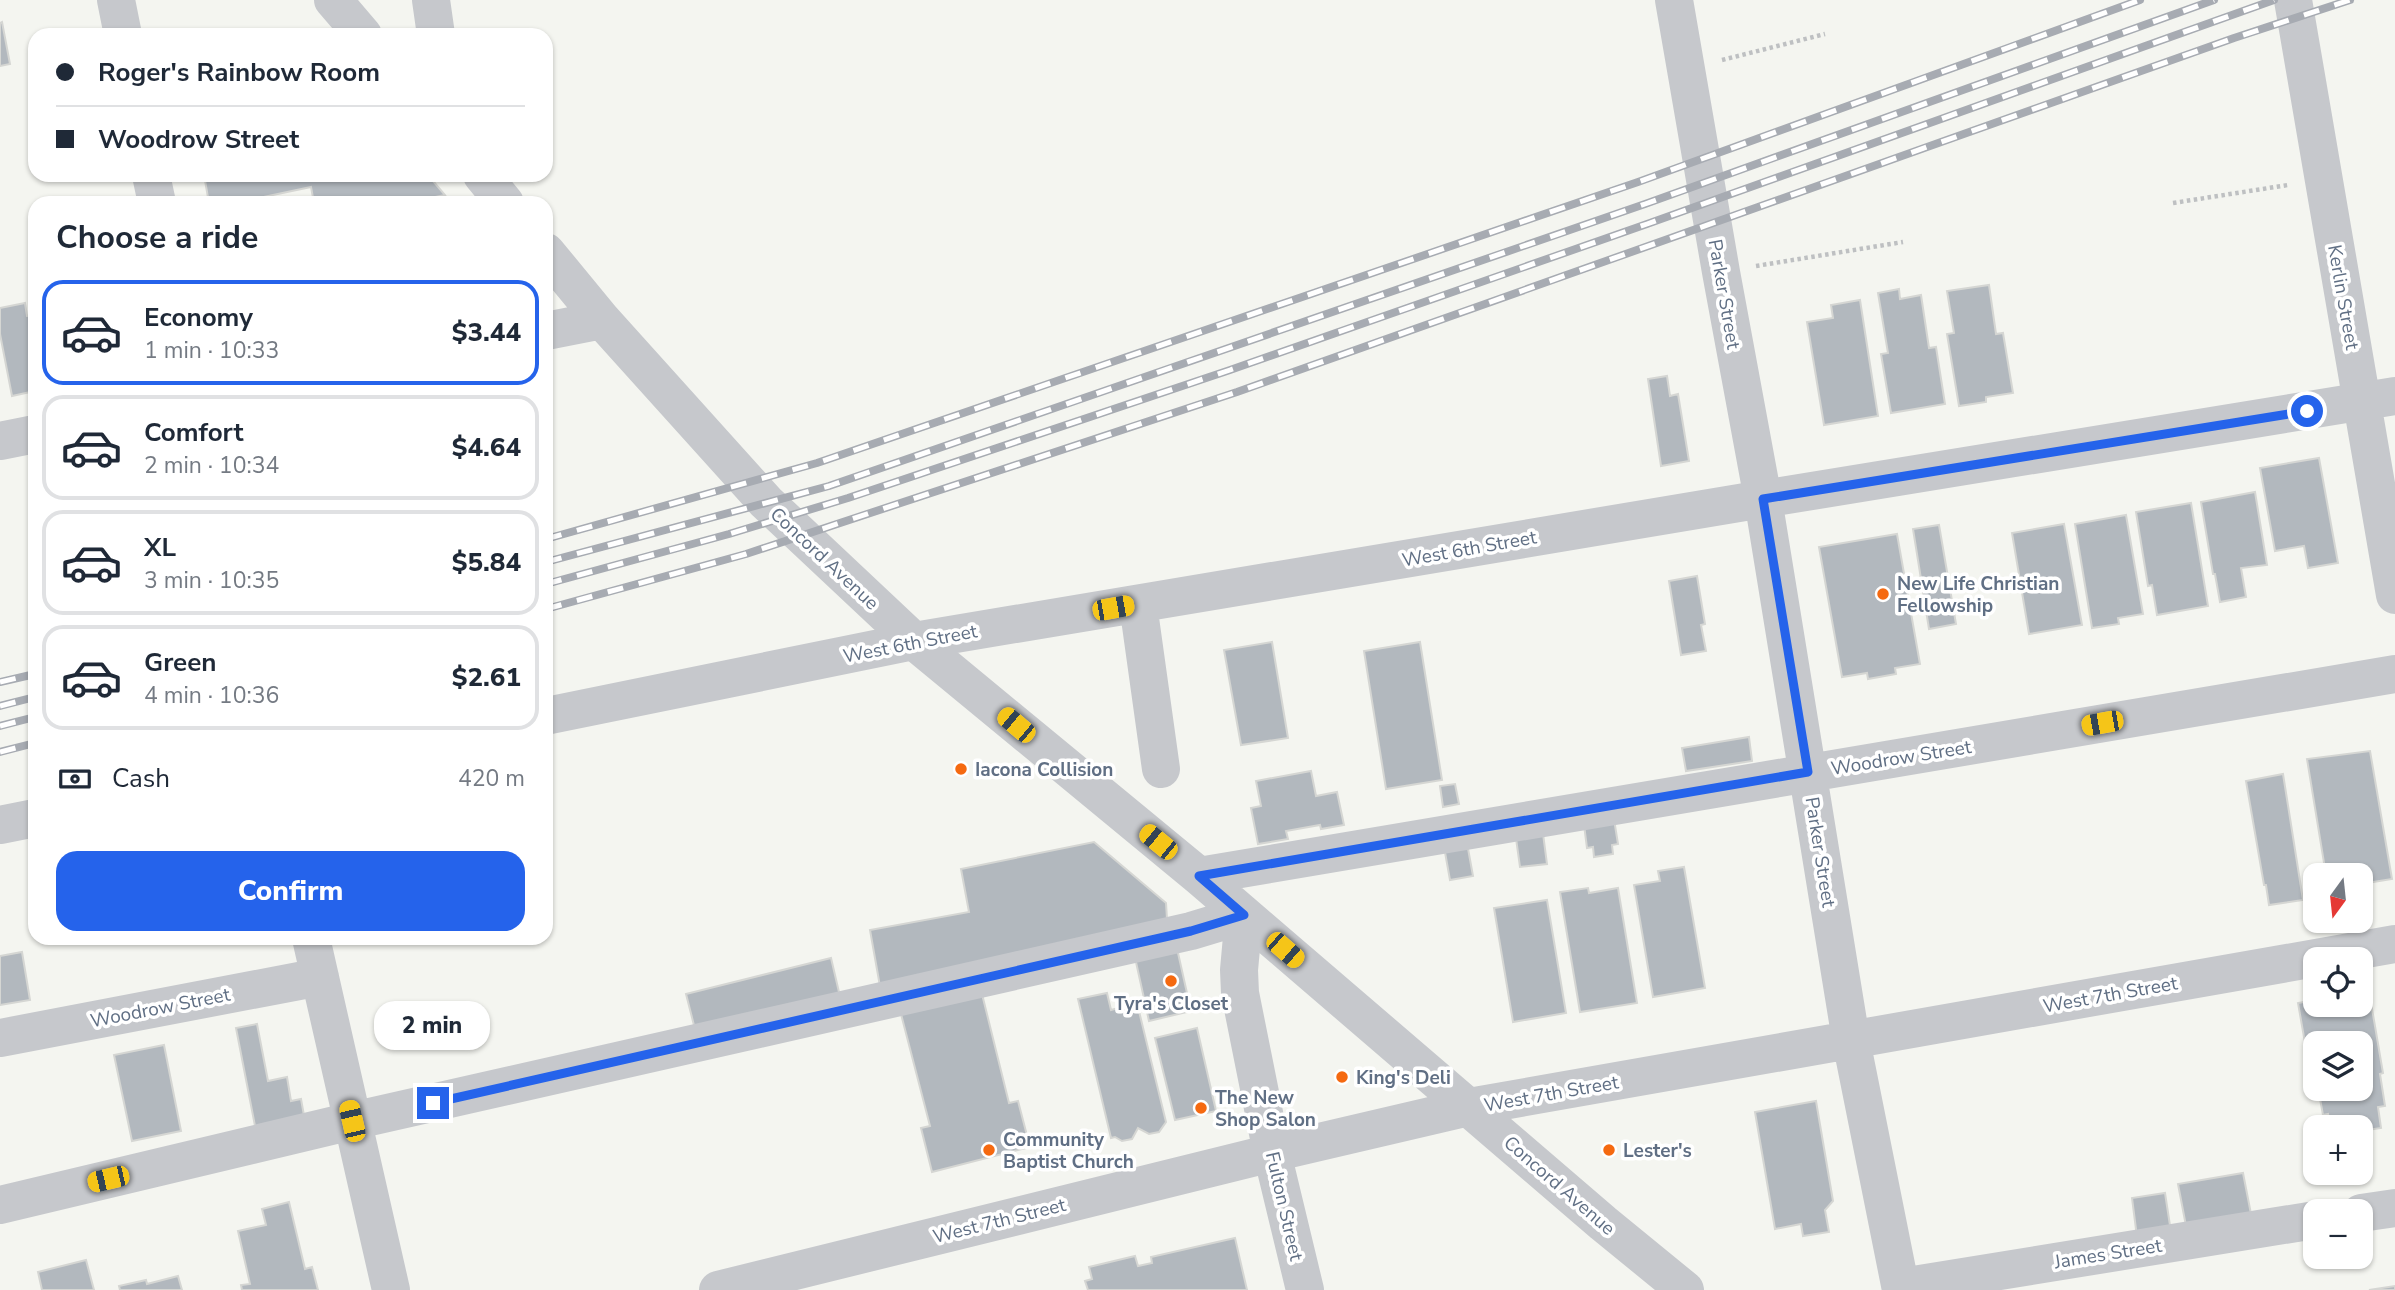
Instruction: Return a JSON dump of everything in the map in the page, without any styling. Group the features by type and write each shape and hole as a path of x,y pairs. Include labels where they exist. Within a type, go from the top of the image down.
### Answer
{"street":[{"path":"116,0 122,28"},
{"path":"333,0 357,28"},
{"path":"431,0 435,28"},
{"name":"Parker Street","path":"1674,0 1763,499 1851,1040 1901,1288"},
{"name":"Kerlin Street","path":"2293,0 2323,179 2378,399 2395,595"},
{"path":"488,182 499,196"},
{"name":"Concord Avenue","path":"553,260 602,320 766,502 914,641 1199,876 1592,1214 1685,1290"},
{"path":"553,330 602,320"},
{"name":"West 6th Street","path":"553,715 914,641 2378,399"},
{"path":"0,441 28,435"},
{"path":"1138,604 1161,769"},
{"name":"Woodrow Street","path":"1199,876 2395,674"},
{"path":"0,825 28,819"},
{"path":"0,1205 352,1121 1178,934 1244,915"},
{"name":"Fulton Street","path":"1244,915 1239,970 1240,993 1272,1153 1305,1290"},
{"name":"West 7th Street","path":"718,1290 1469,1107 2395,944"},
{"path":"313,945 391,1290"},
{"name":"Woodrow Street","path":"0,1038 320,976"},
{"path":"2373,1211 2395,1208"},
{"name":"James Street","path":"1901,1288 2303,1222"}],"path":[{"path":"1687,68 1825,34"},
{"path":"2173,203 2323,179"},
{"path":"1721,272 1903,242"}],"building":[{"path":"2,22 10,64 0,66 0,23"},
{"path":"205,182 434,182 445,195 313,196 311,187 268,196 208,196"},
{"path":"1989,285 1996,334 2003,333 2013,393 1986,397 1986,402 1959,406 1947,334 1954,333 1947,291"},
{"path":"1899,289 1900,299 1921,295 1929,348 1936,347 1945,404 1891,413 1881,354 1888,353 1878,293"},
{"path":"1860,300 1878,416 1824,425 1807,322 1833,318 1831,305"},
{"path":"25,303 28,316 28,393 12,396 0,334 0,308"},
{"path":"1667,376 1670,396 1678,394 1689,461 1661,466 1648,379"},
{"path":"2319,458 2338,563 2308,568 2304,546 2275,551 2260,468"},
{"path":"2255,492 2267,565 2241,568 2246,597 2220,602 2201,502"},
{"path":"2191,503 2208,606 2157,615 2152,585 2148,586 2136,512"},
{"path":"2126,515 2143,614 2118,618 2119,624 2092,628 2075,524"},
{"path":"2064,524 2082,625 2029,634 2012,533"},
{"path":"1939,525 1956,624 1929,629 1913,529"},
{"path":"1897,534 1920,664 1895,668 1896,674 1868,679 1867,673 1842,677 1819,547"},
{"path":"1697,576 1705,624 1701,625 1706,651 1681,655 1669,581"},
{"path":"1272,642 1288,738 1241,745 1224,650"},
{"path":"1420,642 1442,780 1386,789 1364,651"},
{"path":"1749,737 1752,761 1686,771 1682,748"},
{"path":"2370,751 2392,879 2373,882 2373,863 2324,863 2307,759"},
{"path":"1311,771 1316,796 1337,792 1344,825 1321,829 1320,825 1286,831 1288,839 1258,844 1251,808 1261,806 1256,781"},
{"path":"2283,774 2303,900 2269,905 2246,781"},
{"path":"1455,784 1459,804 1443,807 1440,786"},
{"path":"1613,813 1618,844 1612,845 1613,854 1594,857 1593,847 1587,848 1583,817"},
{"path":"1514,824 1542,826 1547,864 1520,867"},
{"path":"1443,841 1467,843 1473,876 1450,880"},
{"path":"1094,842 1166,903 1167,919 881,992 870,930 969,912 961,869"},
{"path":"1684,867 1705,988 1653,997 1634,885 1660,881 1658,871"},
{"path":"1588,888 1589,893 1618,888 1637,1003 1580,1012 1560,892"},
{"path":"1547,900 1566,1013 1513,1022 1494,908"},
{"path":"1176,944 1191,1011 1149,1021 1134,953"},
{"path":"22,952 30,1000 0,1005 0,956"},
{"path":"831,958 842,1005 698,1041 686,994"},
{"path":"1107,993 1111,1010 1137,1003 1166,1122 1159,1132 1149,1134 1138,1128 1132,1139 1122,1141 1111,1138 1078,999"},
{"path":"982,994 1009,1103 1018,1101 1030,1147 932,1172 921,1128 930,1126 901,1014"},
{"path":"2303,1002 2303,1017 2373,1017 2373,1014 2383,1073 2380,1074 2385,1106 2378,1107 2381,1128 2373,1129 2373,1115 2323,1115 2320,1101 2373,1101 2373,1031 2303,1032 2298,1003"},
{"path":"257,1024 268,1081 287,1077 291,1101 301,1099 305,1121 256,1131 236,1028"},
{"path":"1197,1028 1216,1111 1175,1120 1155,1038"},
{"path":"164,1045 181,1131 132,1141 114,1055"},
{"path":"1816,1101 1833,1201 1825,1210 1829,1232 1803,1236 1801,1224 1775,1229 1755,1112"},
{"path":"2243,1173 2251,1214 2186,1226 2178,1184"},
{"path":"2165,1193 2171,1232 2137,1237 2132,1198"},
{"path":"289,1202 305,1269 312,1267 318,1290 242,1290 241,1285 250,1284 238,1231 266,1225 262,1209"},
{"path":"1235,1238 1247,1290 1088,1290 1085,1281 1092,1279 1089,1267 1135,1256 1138,1266 1152,1263 1151,1257"},
{"path":"86,1260 94,1290 42,1290 38,1272"},
{"path":"178,1276 182,1290 120,1290 119,1286 146,1280 147,1284"},
{"path":"2395,1286 2395,1290 2369,1290"}],"railway":[{"path":"553,537 817,463 1638,182 2140,0"},
{"path":"553,560 829,486 1645,204 2214,0"},
{"path":"553,582 848,498 1230,370 2274,0"},
{"path":"553,607 746,554 1237,392 2234,38 2350,0"},
{"path":"0,682 28,676"},
{"path":"0,706 28,699"},
{"path":"0,726 28,719"},
{"path":"0,752 28,745"}],"place":[{"name":"New Life Christian Fellowship","path":"1883,594"},
{"name":"Iacona Collision","path":"961,769"},
{"name":"Tyra's Closet","path":"1171,981"},
{"name":"King's Deli","path":"1342,1077"},
{"name":"The New Shop Salon","path":"1201,1108"},
{"name":"Community Baptist Church","path":"989,1150"},
{"name":"Lester's","path":"1609,1150"}],"route":[{"path":"433,1103 1191,931 1244,915 1199,876 1808,772 1763,499 2307,411"}]}
